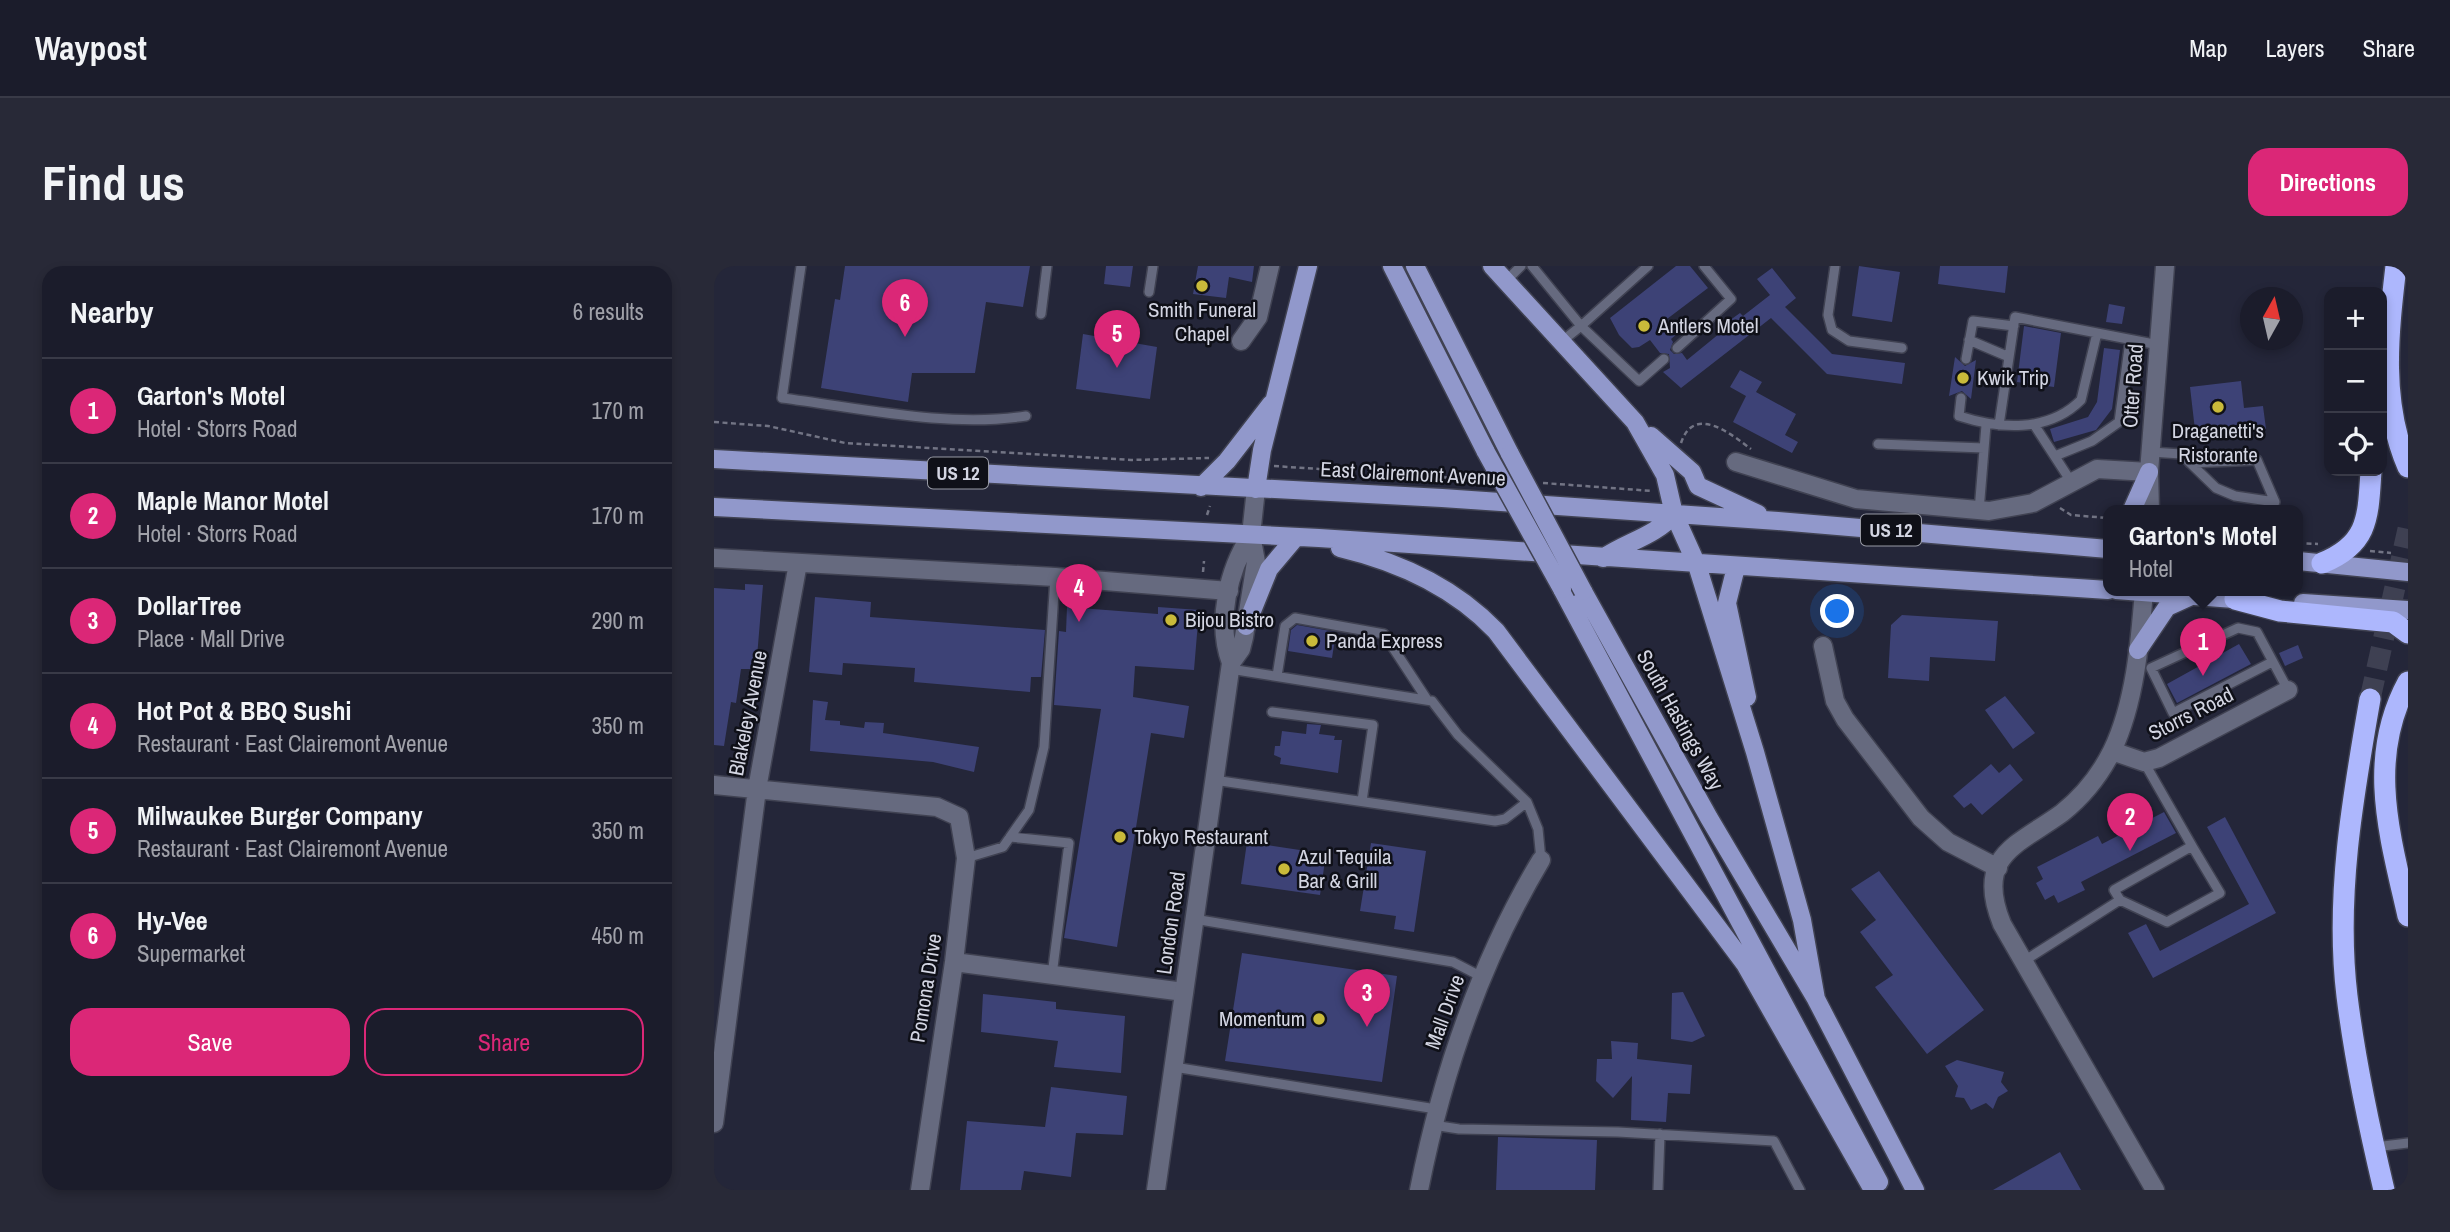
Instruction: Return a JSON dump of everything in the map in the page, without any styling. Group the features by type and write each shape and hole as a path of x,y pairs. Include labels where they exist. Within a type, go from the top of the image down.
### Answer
{"highway":[{"path":"2387,296 2394,266"},
{"path":"2394,266 2388,384 2390,408 2408,467"},
{"path":"2322,562 2342,555 2357,542 2367,516 2371,476"},
{"path":"2235,599 2280,611 2393,622 2408,633"},
{"path":"2408,682 2390,726 2382,775 2386,816 2408,916"},
{"path":"2370,699 2354,793 2344,889 2346,995 2384,1190"}],"main road":[{"path":"1255,489 1308,266"},
{"name":"South Hastings Way","path":"1392,266 1486,452 1884,1190"},
{"name":"South Hastings Way","path":"1415,266 1583,591 1709,818 1816,999 1915,1190"},
{"path":"1492,266 1635,422 1692,472 1698,486 1728,502 1778,521"},
{"path":"1201,487 1227,461 1274,400"},
{"path":"1635,422 1665,475 1674,514 1697,565 1755,752 1802,920 1816,999"},
{"name":"East Clairemont Avenue","path":"714,459 1674,514 2103,549"},
{"path":"2134,505 2149,472"},
{"name":"US 12","path":"714,507 1296,537 2103,590"},
{"path":"1603,558 1623,544 1660,527 1674,514"},
{"path":"1246,626 1269,569 1296,537 1381,559 1411,571 1460,598 1496,631 1738,954 1873,1190"},
{"path":"2071,546 2103,538"},
{"path":"2303,561 2408,572"},
{"path":"1736,567 1727,603 1744,680 1755,752"},
{"path":"2141,661 2167,607 2192,596 2408,610"}],"street":[{"path":"1241,341 1258,317 1270,266"},
{"name":"Otter Road","path":"2150,505 2149,472 2165,266"},
{"path":"1736,462 1856,499 1979,510 2012,509 2054,493 2104,468 2149,472"},
{"name":"London Road","path":"1231,666 1241,649 1256,562 1251,535 1255,489"},
{"name":"London Road","path":"1156,1190 1231,666 1224,633 1229,591 1235,562 1251,535"},
{"path":"714,558 1055,577 1229,591"},
{"name":"Blakeley Avenue","path":"714,1123 757,789 798,563"},
{"name":"Storrs Road","path":"1998,868 2013,844 2063,812 2080,796 2112,751 2141,661 2144,596"},
{"path":"1823,646 1835,701 1921,818 1948,842 1998,868 1994,893 1998,914 2155,1190"},
{"name":"Storrs Road","path":"2112,751 2144,762 2159,758 2288,690"},
{"path":"714,785 757,789"},
{"name":"Pomona Drive","path":"757,789 937,807 959,817 966,858 954,962 920,1190"},
{"name":"Mall Drive","path":"1419,1190 1434,1117 1482,977 1512,909 1541,860"},
{"path":"954,962 1184,992"}],"lane":[{"path":"801,266 782,398 952,417 995,420 1026,416"},
{"path":"1041,314 1047,266"},
{"path":"1149,292 1153,266"},
{"path":"1506,281 1521,266"},
{"path":"1532,266 1581,326 1639,381 1664,359"},
{"path":"1561,342 1648,266"},
{"path":"1678,348 1731,299 1704,266"},
{"path":"1835,266 1828,314 1832,330 1849,341 1902,348"},
{"path":"1999,425 2015,317 2159,345"},
{"path":"1966,359 1973,321 2014,326"},
{"path":"1961,398 1959,416 1986,425 2035,426 2074,407 2081,400 2097,333"},
{"path":"1969,340 2009,358"},
{"path":"2055,457 2092,441 2119,422 2130,340"},
{"path":"1979,510 1986,425"},
{"path":"2035,426 2072,483"},
{"path":"1878,444 1984,449"},
{"path":"2151,452 2180,454 2216,488 2235,496 2275,502 2257,460 2190,463"},
{"path":"966,858 1003,847 1029,810 1044,747 1055,577"},
{"path":"1277,676 1284,626 1295,618 1384,634 1426,698"},
{"path":"2272,662 2173,713 2141,661 2238,628 2257,632 2288,690"},
{"path":"1231,666 1277,676 1426,698 1437,704 1458,735 1527,802 1538,829 1541,860"},
{"path":"1272,712 1373,725 1362,801"},
{"path":"2144,762 2220,893 2167,922 2120,900 2114,890 2192,846"},
{"path":"1214,780 1495,821 1505,819 1527,802"},
{"path":"1010,837 1069,843 1052,975"},
{"path":"2024,961 2120,900"},
{"path":"1194,919 1453,962 1482,977"},
{"path":"1174,1067 1434,1117 1459,1129 1660,1134 1774,1141 1800,1190"},
{"path":"1658,1190 1660,1134"},
{"path":"2374,1147 2408,1143"}],"path":[{"path":"1681,449 1688,430 1704,422 1718,426 1756,453"},
{"path":"2054,493 2058,505 2067,514 2103,517"},
{"path":"1206,516 1210,506"},
{"path":"1202,578 1204,561"}],"building":[{"path":"845,266 1030,266 1023,307 986,302 975,373 912,373 908,402 821,388 835,299 840,300"},
{"path":"1106,266 1133,266 1130,287 1104,284"},
{"path":"1198,266 1254,266 1252,282 1229,277 1226,298 1193,294"},
{"name":"Antlers Motel","path":"1676,266 1690,266 1708,288 1667,319 1678,333 1671,339 1673,342 1670,350 1674,354 1682,353 1687,360 1725,329 1726,323 1740,313 1743,316 1770,295 1757,279 1772,268 1796,298 1785,307 1832,354 1905,363 1902,384 1827,374 1771,318 1681,388 1663,372 1670,368 1669,354 1660,353 1650,340 1632,348 1619,335 1610,318"},
{"path":"1859,266 1900,272 1892,322 1852,316"},
{"path":"1940,266 2008,266 2005,293 1938,284"},
{"path":"2109,304 2125,307 2122,324 2106,322"},
{"name":"Kwik Trip","path":"2024,326 2061,333 2054,387 2017,382"},
{"path":"1083,334 1157,347 1150,399 1076,389"},
{"name":"Kwik Trip","path":"2104,348 2120,350 2112,409 2096,430 2054,442 2050,429 2088,417 2097,402"},
{"name":"Kwik Trip","path":"1955,357 1965,366 1976,360 1971,399 1962,391 1949,396"},
{"path":"1740,370 1762,382 1756,392 1796,414 1785,435 1798,442 1792,453 1733,422 1746,396 1730,387"},
{"name":"Draganetti's Ristorante","path":"2241,381 2244,408 2263,406 2266,429 2221,434 2220,427 2195,430 2190,387"},
{"path":"745,584 763,585 756,669 741,669 736,703 731,702 724,746 714,745 714,588 745,590"},
{"path":"815,597 871,602 870,617 1045,630 1041,677 1031,677 1030,692 914,682 915,668 843,663 842,675 809,672"},
{"path":"1067,607 1158,614 1158,607 1199,610 1194,670 1135,666 1133,697 1189,706 1184,738 1151,733 1117,947 1064,938 1101,709 1054,705 1059,631 1066,632"},
{"path":"1902,615 1998,621 1995,661 1930,657 1929,681 1888,678 1891,625"},
{"name":"Panda Express","path":"1297,625 1336,632 1332,658 1288,651 1291,630"},
{"path":"2239,644 2251,664 2177,703 2167,684"},
{"path":"2298,645 2303,658 2285,666 2279,653"},
{"path":"2005,696 2035,733 2013,749 1985,710"},
{"path":"813,700 828,702 825,720 840,721 840,725 864,728 865,722 884,723 883,733 979,747 974,772 933,762 810,751"},
{"path":"1307,724 1321,725 1319,734 1335,736 1334,740 1342,740 1338,773 1280,764 1281,758 1274,755 1275,746 1280,746 1282,731 1306,734"},
{"path":"1991,764 1999,773 2010,764 2023,780 1982,815 1971,803 1964,808 1953,796"},
{"path":"2164,812 2176,833 2081,882 2085,890 2058,903 2054,895 2045,900 2036,883 2043,879 2037,867 2098,836 2102,844"},
{"path":"2225,817 2276,913 2153,978 2128,933 2146,924 2160,951 2249,904 2207,827"},
{"name":"Azul Tequila Bar & Grill","path":"1247,842 1326,854 1320,895 1241,884"},
{"path":"1371,843 1426,851 1414,932 1394,929 1396,916 1360,911"},
{"path":"1879,871 1984,1010 1927,1054 1875,987 1893,975 1860,932 1876,920 1851,889"},
{"path":"1242,953 1397,976 1382,1082 1225,1061"},
{"path":"1683,992 1705,1036 1692,1042 1671,1039 1672,993"},
{"path":"983,994 1056,1002 1056,1009 1125,1016 1121,1073 1054,1067 1058,1041 981,1032"},
{"path":"1611,1041 1638,1043 1637,1059 1692,1065 1690,1094 1668,1093 1666,1122 1631,1120 1632,1076 1613,1098 1596,1081 1597,1059 1612,1059"},
{"path":"1957,1060 2004,1072 2001,1082 2008,1091 1998,1097 1993,1109 1986,1103 1971,1110 1964,1098 1955,1097 1958,1086 1945,1066"},
{"path":"1051,1087 1127,1096 1123,1135 1076,1133 1071,1177 1024,1171 1021,1190 960,1190 967,1121 1045,1127"},
{"path":"1498,1137 1597,1140 1595,1190 1496,1190"},
{"path":"2060,1152 2081,1190 1993,1190"}],"tunnel":[{"path":"2370,699 2408,529"}],"place":[{"name":"Smith Funeral Chapel","path":"1202,286"},
{"name":"Antlers Motel","path":"1644,326"},
{"name":"Hy-Vee","path":"905,337"},
{"name":"Milwaukee Burger Company","path":"1117,368"},
{"name":"Kwik Trip","path":"1963,378"},
{"name":"Draganetti's Ristorante","path":"2218,407"},
{"name":"Bijou Bistro","path":"1171,620"},
{"name":"Hot Pot & BBQ Sushi","path":"1079,622"},
{"name":"Panda Express","path":"1312,641"},
{"name":"Garton's Motel","path":"2203,676"},
{"name":"Tokyo Restaurant","path":"1120,837"},
{"name":"Maple Manor Motel","path":"2130,851"},
{"name":"Azul Tequila Bar & Grill","path":"1284,869"},
{"name":"Momentum","path":"1319,1019"},
{"name":"DollarTree","path":"1367,1027"}]}
